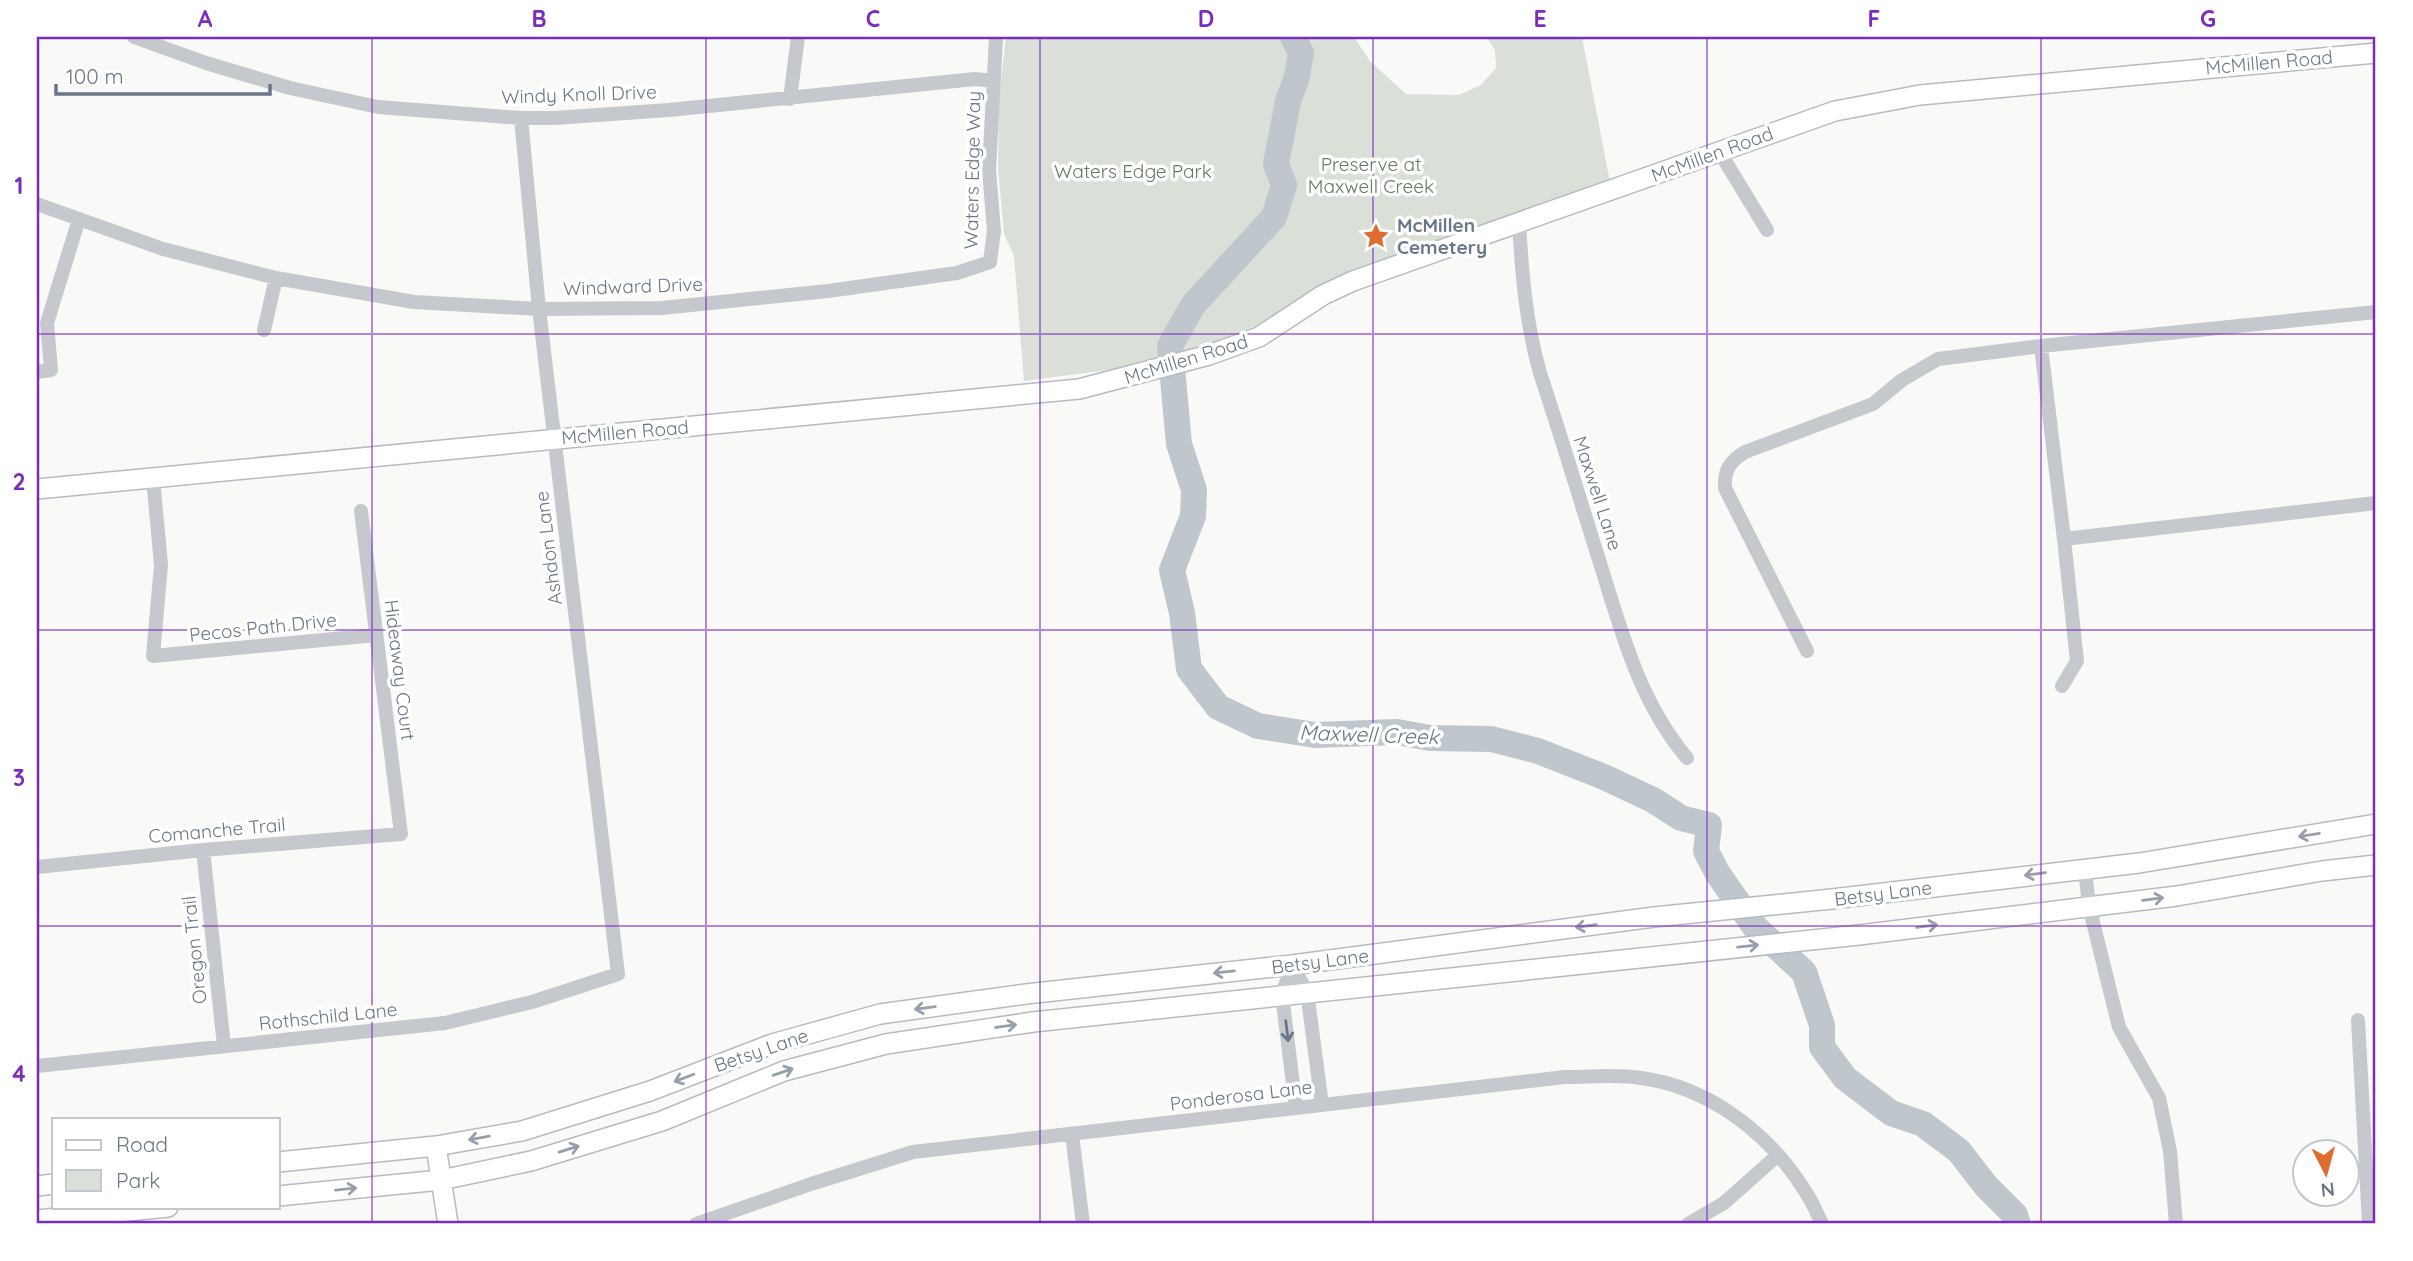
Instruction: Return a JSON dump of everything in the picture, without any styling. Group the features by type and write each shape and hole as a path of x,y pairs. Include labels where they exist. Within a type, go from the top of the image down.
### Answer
{"main road":[{"name":"McMillen Road","path":"37,489 1079,389 1209,355 1259,337 1323,295 1353,281 1835,111 1920,95 2376,53"},
{"name":"Betsy Lane","path":"280,1162 436,1146 522,1131 650,1091 772,1044 880,1014 1026,994 1292,965 1654,917 1832,899 2175,858 2376,824"},
{"name":"Betsy Lane","path":"280,1196 441,1180 531,1161 662,1121 784,1071 886,1044 1033,1022 1859,935 2178,896 2322,871 2376,865"},
{"path":"436,1146 448,1224"},
{"path":"37,1220 158,1208"}],"street":[{"name":"Windy Knoll Drive","path":"134,37 206,63 290,88 378,107 521,118 669,110 975,79 993,81"},
{"path":"790,99 798,37"},
{"name":"Waters Edge Way","path":"989,262 994,231 989,170 996,37"},
{"name":"Ashdon Lane","path":"521,118 539,309 618,974"},
{"path":"1719,151 1767,230"},
{"name":"Windward Drive","path":"37,204 163,249 276,278 414,302 539,309 676,307 957,273 989,262"},
{"path":"44,371 47,323 79,219"},
{"name":"Maxwell Lane","path":"1519,223 1522,280 1530,337 1540,373 1647,700 1667,734 1687,758"},
{"path":"264,330 276,278"},
{"path":"1807,651 1726,488 1724,477 1734,459 1745,452 1872,404 1902,380 1938,359 2376,312"},
{"path":"2041,346 2077,661 2062,686"},
{"name":"Pecos Path Drive","path":"153,478 161,565 153,656 376,635"},
{"path":"2064,539 2376,503"},
{"name":"Hideaway Court","path":"361,511 401,834"},
{"name":"Comanche Trail","path":"37,867 401,834"},
{"name":"Oregon Trail","path":"203,850 224,1046"},
{"path":"2085,869 2089,906 2119,1027 2159,1098 2170,1151 2176,1224"},
{"path":"1292,965 1307,992 1322,1105"},
{"path":"1292,965 1282,995 1296,1108"},
{"name":"Rothschild Lane","path":"37,1066 445,1023 532,1002 618,974"},
{"path":"2358,1020 2369,1224"},
{"name":"Ponderosa Lane","path":"696,1224 913,1152 1565,1077 1641,1078 1696,1092 1754,1130 1778,1155 1805,1191 1822,1224"},
{"path":"1072,1134 1083,1224"},
{"path":"1688,1224 1724,1203 1778,1155"}],"green space":[{"path":"1006,37 1354,37 1370,61 1406,94 1459,95 1481,85 1496,68 1495,50 1486,37 1582,37 1610,182 1397,259 1357,269 1315,289 1260,324 1210,345 1116,369 1024,381 1014,256 1004,234 998,168 999,97"}],"waterway":[{"name":"Maxwell Creek","path":"1293,37 1301,53 1296,80 1288,101 1276,164 1284,185 1274,217 1193,305 1170,346 1179,444 1194,490 1193,516 1172,570 1182,613 1189,669 1218,707 1258,726 1315,735 1397,732 1430,738 1491,739 1538,751 1604,777 1653,800 1681,818 1709,825 1706,851 1718,874 1755,927 1804,972 1822,1025 1822,1047 1845,1078 1891,1113 1923,1124 1959,1151 1986,1186 2015,1215 2018,1224"}],"place":[{"name":"McMillen Cemetery","path":"1376,236"}],"park label":[{"name":"Waters Edge Park","path":"1133,171"},
{"name":"Preserve at Maxwell Creek","path":"1371,175"}]}
